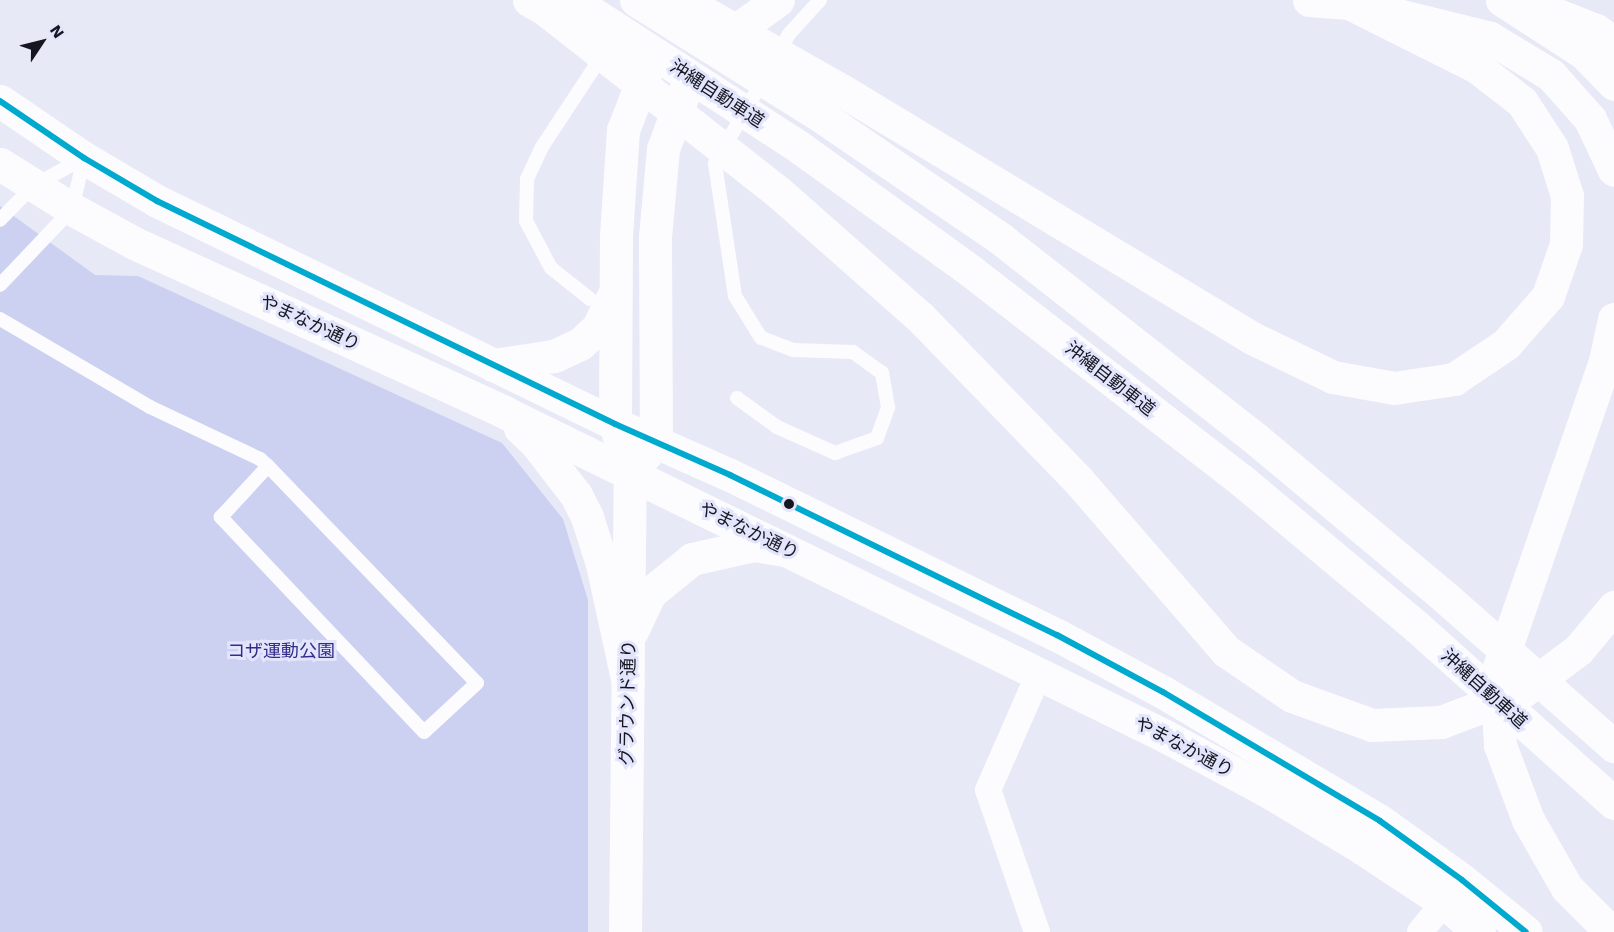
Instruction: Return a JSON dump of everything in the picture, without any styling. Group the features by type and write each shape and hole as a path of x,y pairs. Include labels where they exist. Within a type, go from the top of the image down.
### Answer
{"main road":[{"path":"529,0 546,10 777,191 920,316 1078,480 1226,651 1292,696 1372,725 1441,722 1523,691 1578,650 1614,607"},
{"name":"沖縄自動車道","path":"572,0 799,147 972,272 1240,479 1417,627 1545,744 1614,803"},
{"path":"682,0 842,90 1252,338 1333,377 1394,388 1454,379 1506,344 1548,296 1566,244 1567,196 1552,148 1522,102 1477,67 1349,3"},
{"name":"グラウンド通り","path":"625,932 630,474 615,424 603,295 616,235 622,130 652,55 702,0"},
{"path":"630,474 656,442 655,237 663,149 687,85 725,37 778,0"},
{"path":"1309,0 1349,3 1490,38 1551,75 1590,119 1614,170"},
{"path":"1502,0 1584,53 1614,84"},
{"path":"1518,0 1596,30 1614,43"},
{"name":"沖縄自動車道","path":"633,7 821,116 1001,239 1256,438 1446,598 1614,746"},
{"name":"やまなか通り","path":"0,101 84,158 157,201 615,424 730,475 1035,625 1163,692 1380,821 1462,880 1526,932"},
{"name":"やまなか通り","path":"0,164 72,209 134,243 504,412 1165,736 1264,789 1444,902 1479,932"},
{"path":"493,365 554,356 580,344 598,327 603,295"},
{"path":"1611,932 1567,888 1528,820 1500,745 1496,676 1605,360 1614,319"},
{"path":"504,412 535,442 552,463 576,495 587,517 602,564 628,683"},
{"path":"629,637 651,593 692,559 754,545 787,550"}],"street":[{"path":"1037,932 988,790 1039,674"},
{"path":"1420,932 1444,902"}],"lane":[{"path":"737,398 777,427 835,453 877,438 888,406 882,372 852,352 793,350 761,338 735,296 716,163 789,34 820,0"},
{"path":"603,295 551,268 526,221 527,179 542,147 633,7"},
{"path":"0,220 33,186 84,158"},
{"path":"0,285 72,209 84,158"},
{"path":"0,319 150,407 260,459 268,466 477,683 424,732 221,517 268,466"}],"green space":[{"name":"コザ運動公園","path":"0,206 95,275 138,276 502,443 563,519 588,600 588,932 0,932"}],"transit line":[{"path":"0,101 84,158 157,201 615,424 730,475 1057,635 1163,692 1380,821 1462,880 1526,932"}]}
